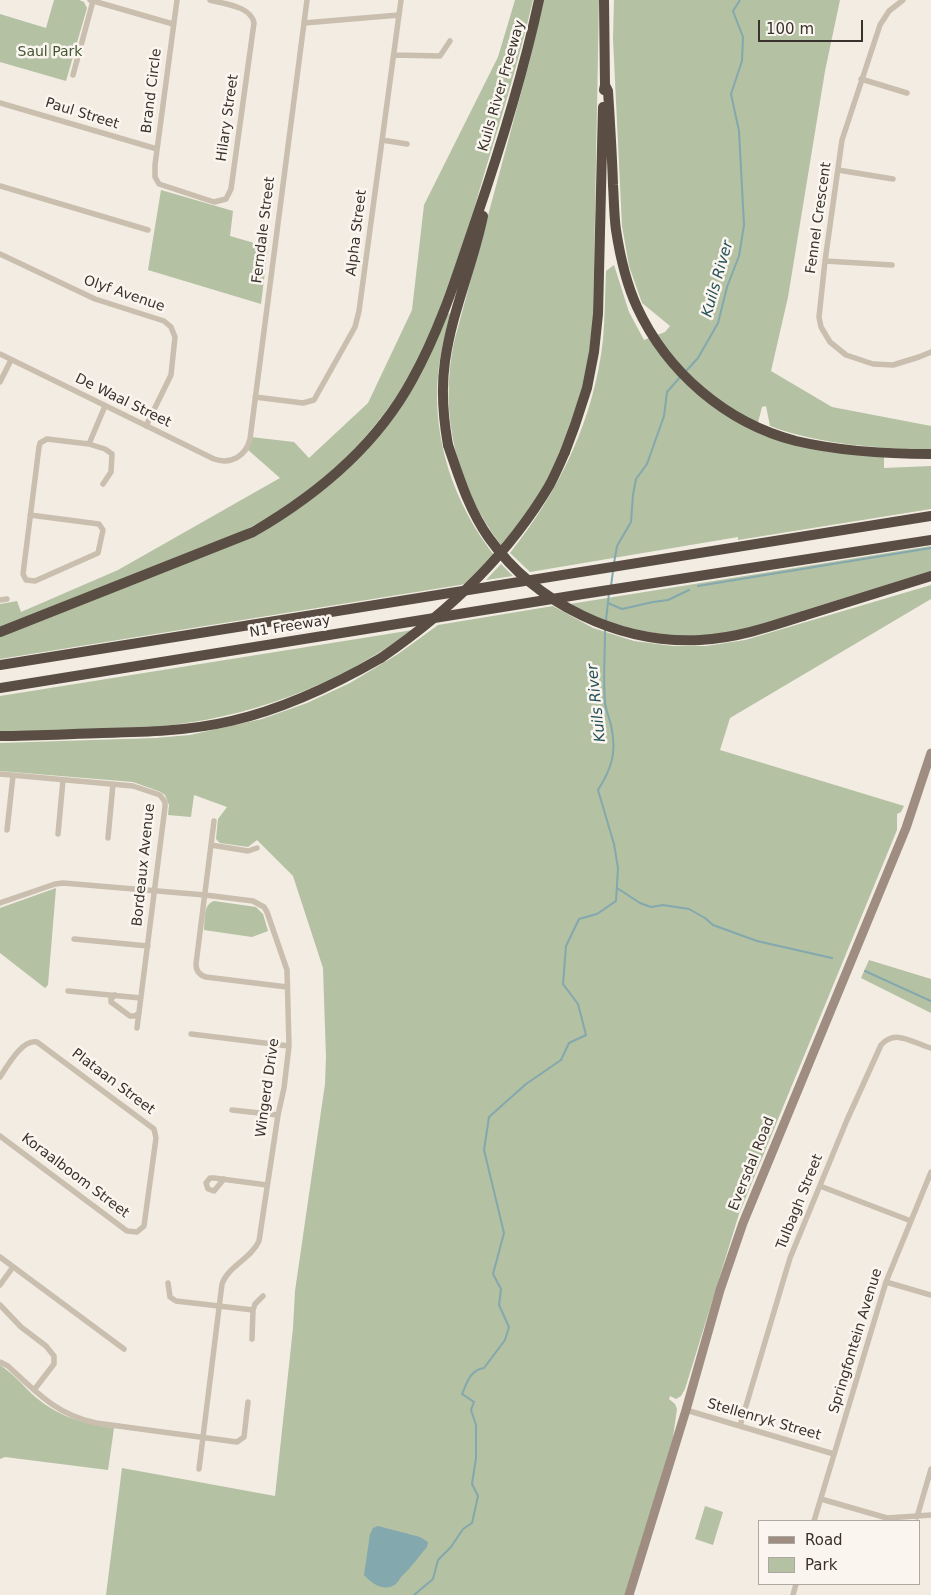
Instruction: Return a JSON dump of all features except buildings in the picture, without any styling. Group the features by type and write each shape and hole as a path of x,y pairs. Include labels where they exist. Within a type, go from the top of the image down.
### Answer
{"highway":[{"name":"Kuils River Freeway","path":"490,178 526,55 539,0"},
{"path":"604,0 606,85 616,229 627,279 636,306 653,337 684,376 701,392 744,421 768,432 820,445 888,453 931,454"},
{"path":"0,736 150,732 232,721 310,694 381,658 439,615 478,579 519,531 549,485 576,425 587,388 594,352 598,314 603,97 606,85"},
{"path":"490,178 480,231 452,328 445,361 443,416 448,445 473,511 489,538 509,562 533,585 558,603 582,616 640,635 683,640 734,636 931,576"},
{"path":"0,632 253,532 283,515 344,467 374,436 399,402 424,358 458,275 490,178"},
{"name":"N1 Freeway","path":"0,666 931,516"},
{"name":"N1 Freeway","path":"0,688 638,585 931,540"}],"main road":[{"name":"Eversdal Road","path":"629,1595 686,1410 720,1290 752,1197 906,828 931,753"}],"street":[{"path":"73,75 92,0 173,24"},
{"name":"Brand Circle","path":"160,184 154,172 177,0"},
{"name":"Hilary Street","path":"160,184 214,202 226,199 229,195 254,20 252,15 246,10 210,0"},
{"name":"Ferndale Street","path":"236,459 243,454 249,443 307,0"},
{"name":"Alpha Street","path":"255,397 303,404 314,400 355,327 359,311 401,0"},
{"name":"Fennel Crescent","path":"903,0 895,6 882,22 861,79 844,135 825,261 819,317 821,327 830,342 846,355 874,364 893,365 931,352"},
{"path":"304,23 399,15"},
{"path":"394,55 440,56 450,41"},
{"path":"861,79 907,93"},
{"name":"Paul Street","path":"0,102 157,149"},
{"path":"382,140 407,144"},
{"path":"838,170 893,179"},
{"path":"2,187 148,230"},
{"name":"Olyf Avenue","path":"0,254 95,299 164,321 171,327 175,337 170,375 146,426"},
{"path":"825,261 892,264"},
{"name":"De Waal Street","path":"0,354 214,459 223,462 236,459"},
{"path":"0,382 11,360"},
{"path":"89,444 106,406"},
{"path":"30,515 99,524 103,530 100,550 96,555 35,581 26,580 23,574 30,515 40,443 47,439 89,444 105,449 112,454 111,472 103,484"},
{"path":"0,600 7,599"},
{"name":"Bordeaux Avenue","path":"0,774 134,786 156,793 163,798 165,802 137,1028"},
{"path":"7,830 13,776"},
{"path":"58,834 63,780"},
{"path":"108,838 112,784"},
{"path":"214,821 196,964 199,973 206,977 287,988"},
{"path":"211,845 248,851 257,848"},
{"name":"Wingerd Drive","path":"0,903 56,884 205,895 254,901 264,907 267,912 287,970 289,1046 284,1088 278,1115 259,1240 253,1250 224,1278 222,1284 199,1469"},
{"path":"74,939 148,946"},
{"path":"68,991 141,998"},
{"path":"115,995 112,997 111,1002 130,1016 135,1016 139,1011"},
{"path":"191,1034 289,1046"},
{"name":"Tulbagh Street","path":"740,1426 790,1258 847,1120 881,1045 891,1038 900,1037 931,1048"},
{"name":"Plataan Street","path":"0,1076 25,1044 37,1042 154,1129 156,1138 145,1224 137,1232"},
{"path":"232,1110 278,1115"},
{"name":"Koraalboom Street","path":"0,1136 127,1231 137,1232"},
{"name":"Springfontein Avenue","path":"814,1520 886,1282 931,1172"},
{"path":"224,1179 268,1185"},
{"path":"820,1186 911,1221"},
{"path":"0,1257 124,1350"},
{"path":"0,1285 13,1267"},
{"path":"886,1282 931,1295"},
{"path":"168,1283 170,1297 176,1301 253,1310"},
{"path":"252,1339 253,1310 255,1304 263,1296"},
{"path":"0,1305 22,1327 46,1346 54,1356 54,1364 34,1390"},
{"path":"0,1362 8,1366 52,1406 80,1419 96,1423 234,1442 241,1440 245,1434 248,1402"},
{"name":"Stellenryk Street","path":"686,1410 834,1454"},
{"path":"917,1517 931,1469"},
{"path":"821,1499 887,1518 931,1515"}],"green space":[{"name":"Saul Park","path":"54,0 79,0 84,2 87,8 66,81 0,62 0,14 46,28"},
{"path":"515,0 533,0 510,89 470,223 425,347 417,363 382,416 340,463 292,502 265,519 237,534 0,628 0,604 17,601 21,612 118,570 280,478 247,449 251,437 294,442 309,458 368,403 412,310 424,205 498,57"},
{"path":"543,0 599,0 593,321 586,377 562,450 545,484 525,516 501,545 485,522 462,474 450,423 450,369 454,342 532,52"},
{"path":"614,0 840,0 825,71 788,297 771,371 832,407 931,426 931,450 849,444 789,432 770,426 766,406 762,407 756,430 884,455 884,468 931,466 931,509 738,540 738,537 530,572 510,553 528,529 559,479 583,426 592,398 603,340 606,271 614,265 629,312 644,340 665,332 670,326 642,303 629,266 622,226 613,39"},
{"path":"161,190 233,211 230,236 268,247 261,304 148,270"},
{"path":"447,313 450,314 440,359 437,399 443,447 457,493 480,535 494,555 466,584 0,659 0,634 248,537 375,440"},
{"path":"931,546 931,571 766,623 729,632 679,635 641,631 604,620 570,604"},
{"path":"501,564 513,576 486,580"},
{"path":"931,585 931,599 730,718 720,750 904,806 901,812 897,814 897,830 739,1214 685,1389 681,1396 676,1399 670,1396 669,1399 675,1404 677,1409 673,1437 626,1595 106,1595 122,1468 275,1496 293,1328 295,1291 325,1084 323,968 293,876 257,840 248,847 220,843 216,839 218,819 227,807 194,795 191,817 168,815 169,805 165,795 133,782 0,771 0,743 155,738 190,735 262,719 307,703 350,683 398,654 438,625 553,606 593,628 634,641 673,646 706,646 745,640"},
{"path":"413,630 353,668 322,683 257,708 188,723 133,729 0,732 0,696"},
{"path":"56,888 48,985 45,988 0,953 0,908"},
{"path":"214,901 256,907 263,914 268,931 252,937 204,930 206,909"},
{"path":"869,960 931,979 931,1013 861,978"},
{"path":"0,1365 41,1402 60,1413 91,1424 114,1428 108,1470 5,1457 0,1459"},
{"path":"705,1506 723,1512 713,1545 695,1539"}],"water":[{"path":"378,1526 420,1537 428,1542 427,1547 397,1583 386,1588 378,1586 364,1575 370,1534 373,1528"}],"waterway":[{"name":"Kuils River","path":"686,371 698,358 718,323 727,287 739,256 744,225 739,131 731,94 742,61 743,37 733,11 740,0"},
{"name":"Kuils River","path":"614,563 617,546 631,522 636,479 647,464 664,416 667,392 681,376"},
{"path":"698,586 931,548"},
{"name":"Kuils River","path":"611,586 613,571"},
{"path":"608,603 622,609 668,600 689,590"},
{"name":"Kuils River","path":"606,620 609,593"},
{"name":"Kuils River","path":"414,1595 433,1579 438,1560 451,1547 463,1529 472,1523 478,1496 472,1484 476,1458 476,1425 471,1410 474,1402 462,1394 472,1374 484,1368 505,1340 509,1327 499,1305 501,1289 493,1274 504,1233 484,1150 489,1117 526,1084 561,1060 569,1043 586,1035 578,1004 563,984 566,946 579,919 597,914 616,901 618,868 614,844 598,790 610,767 613,752 613,735 605,703 605,630"},
{"path":"617,888 640,903 651,907 663,905 689,909 713,925 757,941 832,958"},
{"path":"865,971 931,1001"}]}
